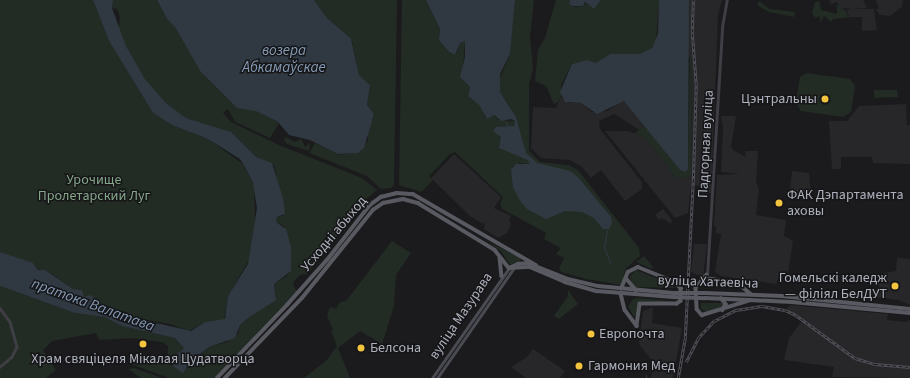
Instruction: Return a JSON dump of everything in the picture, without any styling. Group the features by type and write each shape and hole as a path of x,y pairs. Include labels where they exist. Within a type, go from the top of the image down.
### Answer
{"main road":[{"name":"Усходні абыход","path":"217,378 287,306 377,199 397,193 413,194 536,266"},
{"name":"Усходні абыход","path":"225,378 313,286 379,205 392,200 408,199 477,239 498,254 509,268"},
{"path":"477,239 480,234"},
{"path":"498,254 502,276"},
{"name":"вуліца Хатаевіча","path":"509,268 522,263 536,266 568,279 637,291 673,292 721,298 910,313"},
{"name":"вуліца Хатаевіча","path":"509,268 530,267 574,285 621,294 673,297 751,294 910,309"},
{"path":"621,289 629,270 636,267 658,274 679,286 681,301 674,305 641,303 637,326 625,310 625,304 621,294"},
{"name":"вуліца Мазурава","path":"437,378 494,291 502,276 509,268"},
{"name":"вуліца Мазурава","path":"432,378 494,291 513,269"},
{"path":"626,277 630,285 637,291"},
{"path":"751,294 734,282 707,277 696,288 697,309 704,316 752,300"},
{"path":"733,294 740,290 734,282"},
{"path":"625,304 630,298 636,295"},
{"path":"721,298 726,304 722,311"}],"street":[{"name":"Падгорная вуліца","path":"707,277 723,15 727,0"},
{"path":"0,308 9,319 17,347 12,357 0,367"}],"shaded area":[{"path":"689,0 722,0 718,14 711,193 699,193 700,186 691,185 688,213 675,218 605,131 627,131 646,138 676,178 691,177 692,58 687,57"},
{"path":"863,0 867,8 841,8 837,2 831,4 829,1"},
{"path":"876,0 903,0 902,7 890,16 880,15 876,10 879,8"},
{"path":"874,9 877,30 862,31 862,17 849,17 847,10"},
{"path":"561,97 569,103 581,103 592,112 607,111 621,101 625,102 645,126 640,130 614,114 599,121 600,129 642,182 642,189 625,201 601,170 591,178 582,167 570,160 541,158 531,148 533,107 556,108"},
{"path":"906,104 907,125 910,125 910,164 873,163 872,157 841,157 841,169 832,169 829,121 847,121 859,106"},
{"path":"721,116 736,116 731,147 733,150 746,157 745,151 758,151 756,182 759,189 756,215 786,220 784,236 793,241 788,273 781,272 776,284 721,276 715,272 721,234 716,233 716,226 714,226 717,175 740,174 721,172 723,128"},
{"path":"454,154 501,197 494,208 511,216 509,220 511,224 507,233 498,238 484,229 485,222 483,224 470,216 431,178"},
{"path":"792,171 809,173 811,195 793,193 790,190"},
{"path":"663,209 672,220 671,224 662,218 659,220 655,215"},
{"path":"694,244 707,244 703,278 691,272"},
{"name":"Гомельскі каледж — філіял БелДУТ","path":"897,258 910,259 910,305 898,300 878,297 880,274 896,271"},
{"path":"790,305 888,314 887,320 905,322 910,320 910,378 832,377 834,367 784,360 789,338 802,321 785,312"},
{"path":"653,307 652,323 682,328 673,378 651,378 653,362 639,344 643,311"},
{"path":"533,349 565,371 560,378 526,378 511,367 527,357"}],"green space":[{"name":"Урочище Пролетарский Луг","path":"0,0 93,0 109,41 153,113 172,125 208,139 243,164 254,186 255,222 249,260 228,296 224,320 205,322 189,331 170,324 130,317 98,305 93,297 83,297 82,290 73,289 52,274 38,269 35,265 0,252"},
{"path":"113,0 157,0 167,19 175,27 204,75 237,108 255,110 279,123 270,138 235,122 228,109 223,113 231,122 279,145 362,178 377,190 366,199 307,274 300,275 294,281 293,286 297,291 214,378 169,378 131,364 129,363 162,364 168,357 168,346 162,342 131,338 99,340 96,333 52,341 43,350 56,370 46,378 0,378 0,286 75,313 104,317 122,326 175,338 185,347 177,354 173,364 182,372 209,347 227,342 238,334 240,325 273,301 276,297 274,284 288,275 291,270 290,244 284,226 276,222 277,217 283,216 285,213 274,165 256,157 231,132 186,118 166,103 145,79 126,46 119,28 120,16 117,9 112,8"},
{"path":"314,0 397,0 394,184 392,188 381,189 367,176 309,153 315,143 340,155 361,151 368,140 368,131 374,114 367,105 370,85 359,75 352,41 327,18"},
{"path":"402,0 426,0 440,29 439,40 451,54 456,54 460,43 465,41 462,80 470,87 468,96 479,105 486,118 494,115 498,120 515,121 510,107 500,92 499,80 509,57 515,0 534,0 530,37 533,68 529,85 529,151 540,162 568,165 578,170 639,248 640,256 626,268 621,285 586,279 561,272 559,268 564,258 556,254 561,248 544,239 546,233 543,231 502,209 500,204 503,197 455,152 450,154 429,176 433,180 421,192 399,185","holes":["520,163 533,165 514,191 512,167"]},
{"path":"556,0 570,0 569,3 574,7 583,6 586,3 594,9 601,0 659,0 656,42 649,51 640,54 610,54 596,63 587,60 572,64 561,85 561,97 558,102 554,104 546,86 535,81 538,50 545,38"},
{"path":"759,1 770,9 795,12 794,17 769,12 757,5"},
{"path":"819,1 821,10 837,14 837,4 847,12 848,17 853,17 833,19 831,22 824,16 821,22 819,16 816,18 812,14 815,2"},
{"path":"690,57 692,58 691,177 676,178 646,138 635,133 645,126 680,170 683,172 688,169"},
{"name":"Цэнтральны","path":"807,73 850,79 855,86 851,112 843,117 801,111 796,103 800,77"},
{"path":"874,90 897,90 898,97 874,98"},
{"path":"286,137 295,142 301,139 305,147 310,143 309,151 287,144 284,140"},
{"path":"484,240 519,257 521,261 510,265 501,251"},
{"path":"392,241 411,253 396,275 394,306 382,344 360,331 338,348 350,378 304,378 327,360 337,346 331,331 334,329 331,326 327,315 330,307 336,309 340,302 346,301"},
{"path":"644,256 653,267 652,269 636,262"},
{"path":"636,270 671,284 675,288 635,287 629,277"},
{"path":"568,290 578,304 559,319 554,316 568,296"},
{"path":"637,298 672,301 674,303 641,301 637,315 634,317 628,306 633,299"},
{"path":"701,303 723,304 721,307 706,312 701,309"},
{"path":"134,368 161,378 141,378 128,369"}],"water":[{"name":"пратока Валатава","path":"93,0 113,0 112,8 126,46 145,79 166,103 186,118 231,132 256,157 272,163 283,198 285,214 277,217 276,222 286,229 291,247 291,271 274,284 276,300 240,325 235,338 209,347 190,362 183,373 173,366 177,354 184,348 175,338 122,326 104,317 75,313 0,286 0,252 33,263 38,270 45,270 73,289 82,290 84,297 91,295 100,305 130,317 191,331 205,322 225,319 228,296 248,264 257,208 253,183 245,167 240,159 208,139 172,125 153,113 109,41"},
{"name":"возера Абкамаўскае","path":"157,0 314,0 327,18 351,39 359,75 370,85 367,105 374,114 364,148 358,153 338,154 310,140 289,135 278,122 256,111 237,108 201,72 175,27 167,19"},
{"path":"426,0 515,0 510,54 500,74 500,92 516,117 526,153 537,163 570,171 578,177 611,217 612,223 609,229 603,229 594,218 582,212 565,211 546,219 527,209 521,202 513,188 511,169 516,164 529,164 530,161 499,148 501,137 493,131 496,127 514,126 515,121 511,119 501,121 494,115 487,119 479,105 468,96 470,87 460,77 465,57 465,41 460,43 455,55 449,52 439,40 440,29"},
{"path":"570,0 601,0 594,9 585,2 583,6 573,6 569,4"},
{"path":"659,0 689,0 688,169 685,172 680,170 624,101 597,114 581,103 565,102 560,92 572,64 587,60 596,63 610,54 640,54 652,48 658,34"}],"waterway":[{"path":"505,121 508,127"},
{"path":"526,157 530,163"},
{"path":"607,230 604,247 611,264"}],"railway":[{"path":"678,378 685,339 693,182 696,85 692,32 693,0"},
{"path":"686,362 698,338 714,321 736,310 762,306 785,310 796,315 855,358 875,364 910,367"}],"place":[{"name":"Цэнтральны","path":"825,99"},
{"name":"ФАК Дэпартамента аховы","path":"779,203"},
{"name":"Гомельскі каледж — філіял БелДУТ","path":"895,286"},
{"name":"Европочта","path":"591,334"},
{"name":"Храм свяціцеля Мікалая Цудатворца","path":"143,344"},
{"name":"Белсона","path":"361,348"},
{"name":"Гармония Мед","path":"579,366"}]}
